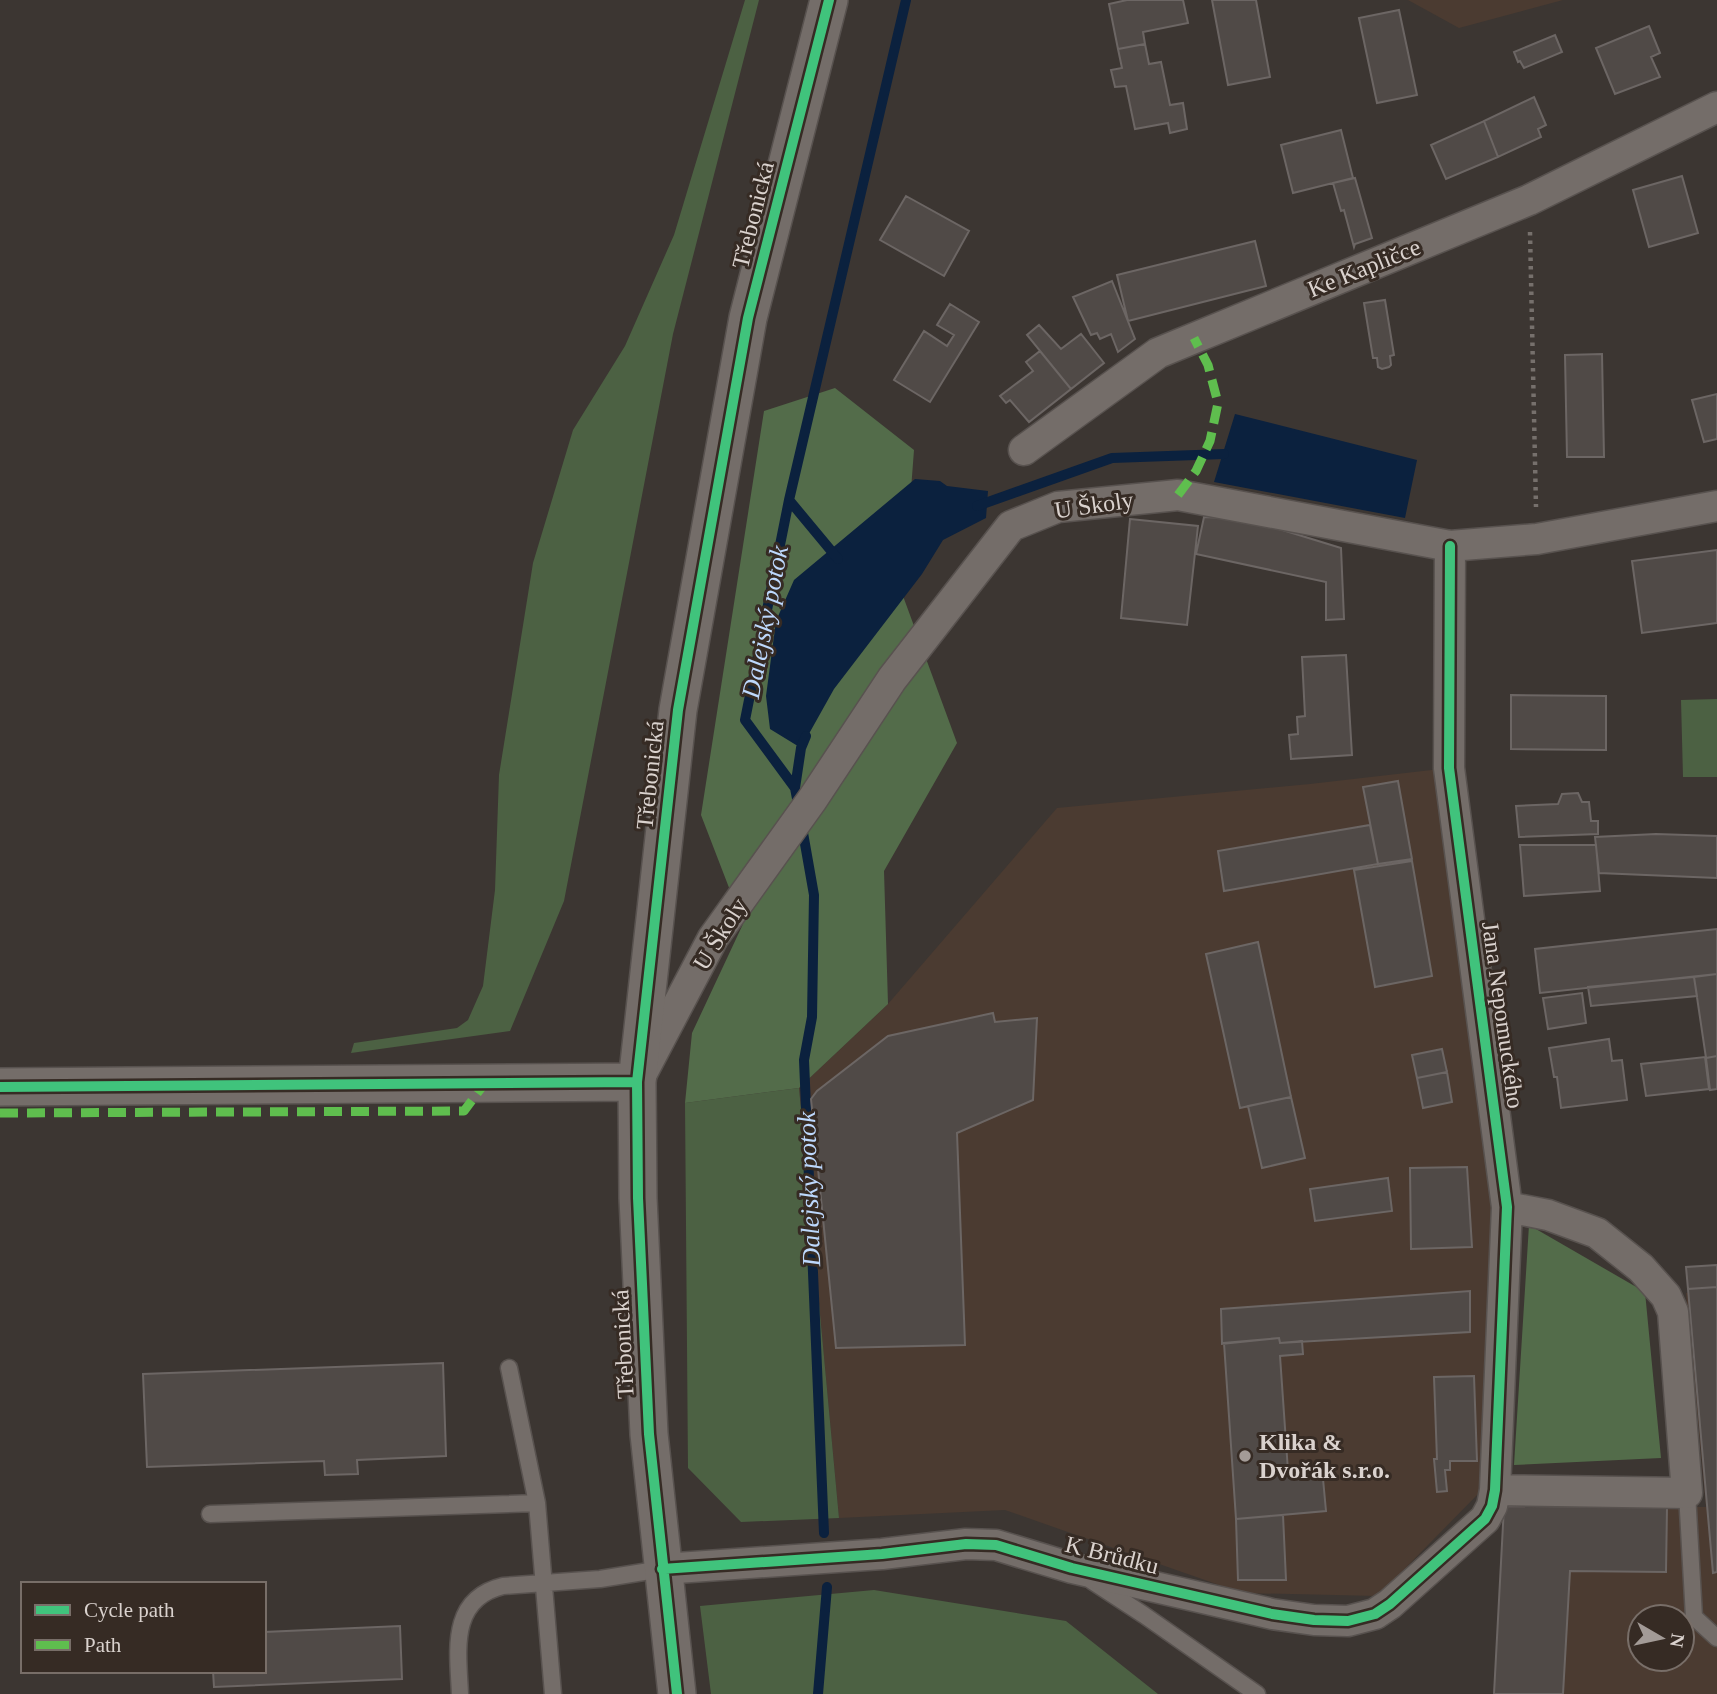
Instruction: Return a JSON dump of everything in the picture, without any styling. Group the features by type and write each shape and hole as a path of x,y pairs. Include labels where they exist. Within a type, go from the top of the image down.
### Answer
{"street":[{"name":"Třebonická","path":"677,1694 649,1434 641,1305 637,1082 678,710 748,318 829,0"},
{"name":"Ke Kapličce","path":"1024,450 1157,353 1529,200 1717,107"},
{"name":"U Školy","path":"637,1082 713,938 812,800 892,679 1011,526 1058,507 1178,495 1450,546 1537,539 1717,506"},
{"name":"Jana Nepomuckého","path":"1450,546 1449,768 1507,1206 1495,1490"},
{"path":"0,1087 637,1082"},
{"path":"1495,1490 1687,1493 1672,1312 1666,1296 1641,1268 1597,1233 1548,1215 1507,1206"},
{"name":"K Brůdku","path":"662,1569 882,1554 966,1544 996,1545 1072,1569 1272,1614 1314,1620 1348,1621 1375,1614 1390,1604 1474,1531 1492,1506 1495,1490"}],"lane":[{"path":"509,1368 537,1503 553,1694"},
{"path":"1687,1493 1694,1617 1717,1638"},
{"path":"210,1514 537,1503"},
{"path":"460,1694 457,1644 461,1623 469,1608 488,1589 600,1579 662,1569"},
{"path":"1072,1569 1144,1615 1257,1694"}],"path":[{"path":"1529,200 1537,539"}],"shaded area":[{"path":"1408,0 1563,0 1459,28"},
{"path":"1449,768 1507,1207 1479,1493 1378,1596 1242,1593 1005,1510 839,1518 799,1088 888,1004 1057,808"},
{"path":"1717,1289 1717,1694 1495,1694 1505,1506 1706,1507 1686,1293"}],"green space":[{"path":"745,0 759,0 673,334 564,901 510,1031 351,1053 354,1043 457,1028 468,1020 483,986 495,890 499,775 533,563 573,430 625,346 674,235"},
{"path":"835,388 914,450 903,596 957,743 884,871 888,1004 799,1088 685,1103 692,1033 743,924 701,815 764,411"},
{"path":"1717,699 1717,777 1683,777 1681,700"},
{"path":"799,1088 839,1518 741,1522 688,1468 685,1103"},
{"path":"1529,1225 1645,1292 1661,1458 1514,1465"},
{"path":"874,1590 1066,1621 1158,1694 711,1694 700,1606"}],"water":[{"path":"1235,414 1417,460 1405,518 1214,482"},
{"path":"915,479 988,491 986,518 943,540 922,574 834,689 801,748 770,729 766,696 776,621 794,580"}],"building":[{"path":"1127,0 1183,0 1188,23 1143,32 1145,44 1118,49 1109,4"},
{"path":"1212,0 1256,0 1270,77 1228,85"},
{"path":"1399,10 1417,95 1377,103 1359,18"},
{"path":"1649,26 1660,53 1651,57 1660,77 1615,94 1596,48"},
{"path":"1555,35 1562,52 1524,68 1520,61 1518,62 1514,52"},
{"path":"1145,44 1149,64 1161,62 1170,105 1183,103 1187,129 1170,133 1168,123 1135,129 1126,86 1115,87 1111,70 1122,68 1118,49"},
{"path":"1534,97 1546,125 1538,129 1541,137 1498,157 1484,121"},
{"path":"1484,121 1498,157 1446,179 1431,145"},
{"path":"1341,130 1353,178 1293,193 1281,145"},
{"path":"1682,176 1698,233 1649,247 1633,190"},
{"path":"1355,178 1372,238 1355,244 1354,247 1333,183"},
{"path":"906,196 969,231 944,276 880,240"},
{"path":"1255,241 1266,286 1128,321 1117,275"},
{"path":"1112,281 1135,339 1118,352 1111,334 1100,339 1097,333 1091,335 1073,297"},
{"path":"1385,300 1394,355 1390,356 1391,365 1382,369 1378,367 1377,358 1373,358 1364,303"},
{"path":"950,304 979,322 930,402 894,380 924,331 947,346 954,335 937,325"},
{"path":"1039,325 1061,349 1081,334 1104,363 1071,389 1027,335"},
{"path":"1040,351 1071,389 1029,422 1010,400 1006,403 1000,396 1033,371 1026,362"},
{"path":"1602,354 1604,457 1567,457 1565,355"},
{"path":"1717,394 1717,439 1704,442 1692,400"},
{"path":"1204,517 1247,519 1341,548 1344,619 1326,620 1326,582 1196,554"},
{"path":"1130,519 1198,526 1187,625 1121,618"},
{"path":"1717,550 1717,623 1642,633 1632,561"},
{"path":"1346,655 1352,755 1291,759 1289,735 1298,734 1297,717 1305,716 1302,657"},
{"path":"1511,695 1606,696 1606,750 1511,749"},
{"path":"1398,781 1412,859 1378,864 1363,787"},
{"path":"1578,793 1582,802 1589,802 1591,821 1598,821 1598,834 1519,837 1516,806 1558,804 1562,794"},
{"path":"1370,825 1378,864 1224,891 1218,851"},
{"path":"1656,834 1717,836 1717,878 1599,873 1595,837"},
{"path":"1520,845 1596,845 1600,891 1524,896"},
{"path":"1412,861 1432,976 1375,987 1354,870"},
{"path":"1717,929 1717,974 1540,993 1535,949"},
{"path":"1258,942 1291,1097 1240,1108 1206,954"},
{"path":"1717,974 1717,1056 1706,1058 1694,977"},
{"path":"1694,977 1697,996 1591,1006 1588,987"},
{"path":"1582,993 1586,1023 1548,1029 1543,998"},
{"path":"993,1013 995,1022 1037,1018 1033,1100 957,1133 965,1345 836,1348 811,1099 817,1091 888,1036"},
{"path":"1609,1039 1612,1061 1622,1060 1627,1100 1561,1108 1557,1077 1554,1077 1549,1048"},
{"path":"1442,1049 1447,1072 1417,1078 1412,1055"},
{"path":"1717,1056 1717,1089 1710,1090 1706,1058"},
{"path":"1705,1057 1709,1089 1646,1096 1641,1064"},
{"path":"1447,1072 1452,1102 1423,1108 1417,1078"},
{"path":"1291,1097 1305,1158 1262,1168 1248,1106"},
{"path":"1467,1167 1472,1247 1411,1249 1410,1168"},
{"path":"1388,1178 1392,1211 1315,1221 1310,1189"},
{"path":"1717,1265 1717,1287 1688,1289 1686,1267"},
{"path":"1717,1287 1717,1572 1713,1573 1688,1289"},
{"path":"1470,1291 1470,1332 1280,1343 1279,1338 1222,1344 1221,1309"},
{"path":"1279,1338 1280,1343 1302,1341 1303,1354 1280,1356 1288,1471 1322,1468 1326,1511 1236,1519 1224,1343"},
{"path":"443,1363 446,1456 357,1460 358,1474 325,1475 324,1461 147,1467 143,1374"},
{"path":"1474,1376 1477,1461 1450,1461 1450,1470 1445,1470 1447,1491 1437,1492 1434,1459 1437,1459 1434,1377"},
{"path":"1504,1506 1667,1507 1666,1572 1570,1571 1563,1694 1494,1694"},
{"path":"1283,1515 1286,1580 1238,1580 1236,1519"},
{"path":"400,1626 402,1679 214,1687 213,1673 266,1673 266,1632"}],"waterway":[{"name":"Dalejský potok","path":"799,809 795,788 745,720 789,500 906,0"},
{"path":"977,506 1112,458 1224,454"},
{"path":"789,500 838,559"},
{"path":"795,788 801,748 806,736"},
{"name":"Dalejský potok","path":"802,827 814,895 812,1017 804,1060 824,1533"},
{"name":"Dalejský potok","path":"818,1694 827,1587"}],"marked path":[{"path":"1178,495 1196,471 1210,441 1218,403 1208,365 1194,338"},
{"path":"0,1113 464,1111 485,1083"}],"cycle path":[{"path":"677,1694 649,1434 638,1198 637,1082 678,710 748,318 829,0"},
{"path":"662,1569 882,1554 966,1544 996,1545 1072,1568 1272,1614 1314,1620 1348,1621 1375,1614 1390,1604 1485,1519 1492,1506 1495,1490 1507,1207 1449,768 1450,546"},
{"path":"0,1087 637,1082"}],"place":[{"name":"Klika & Dvořák s.r.o.","path":"1245,1456"}]}
